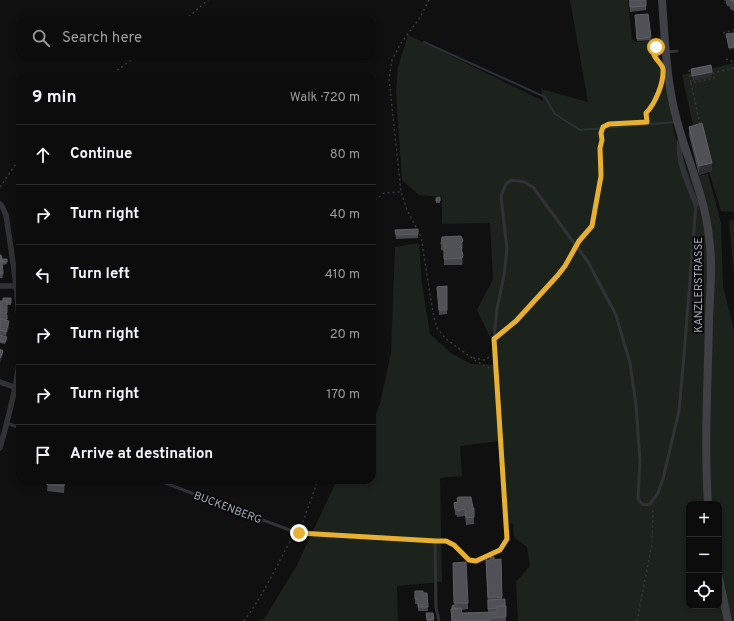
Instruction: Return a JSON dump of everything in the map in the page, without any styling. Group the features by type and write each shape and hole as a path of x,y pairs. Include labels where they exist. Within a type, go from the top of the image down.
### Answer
{"main road":[{"name":"KANZLERSTRASSE","path":"662,0 672,102 702,202 710,239 706,452 708,501"},
{"path":"722,592 728,621"}],"street":[{"path":"681,136 679,145 680,159 696,204"},
{"path":"0,204 6,215 16,286 0,286"},
{"path":"0,448 7,423 16,377"},
{"path":"0,382 14,387"}],"lane":[{"path":"666,52 677,50"},
{"name":"BUCKENBERG","path":"168,484 299,533 446,541 454,545 469,560 476,561 500,550 507,539 494,339 497,309 507,256 506,233 501,196 506,184 512,180 517,180 533,187 577,245 588,262 616,315 625,343 632,374 636,405 640,461 638,498 642,504 648,505 653,502"},
{"path":"653,502 663,479 678,411 696,204"},
{"path":"7,423 16,426"},
{"path":"436,541 436,607 439,621"}],"path":[{"path":"190,16 208,0"},
{"path":"429,0 419,19 401,43 392,60 389,79 401,192 421,237 433,313 437,328 446,339 489,368 496,370"},
{"path":"723,33 734,30"},
{"path":"662,66 655,57 654,50 658,46 668,53 666,52"},
{"path":"726,58 734,62"},
{"path":"115,72 132,60"},
{"path":"691,83 714,78 713,73 734,68"},
{"path":"689,70 700,125"},
{"path":"494,339 516,321 550,284 565,266 582,238 591,229 601,176 600,148 602,128 609,124 635,122 647,123 646,113 656,98 662,82"},
{"path":"0,187 16,164"},
{"path":"376,198 384,193 401,192"},
{"path":"473,358 485,360 491,354"},
{"path":"299,533 317,484"},
{"path":"637,621 652,544 653,502"},
{"path":"244,621 265,591 295,532"}],"shaded area":[{"path":"570,0 628,0 632,40 637,42 657,39 660,58 666,77 674,133 690,177 708,174 721,223 723,287 734,330 734,621 518,621 516,582 530,566 527,547 514,537 513,524 508,523 498,441 460,446 462,476 440,478 442,582 397,586 398,621 260,621 264,619 296,567 335,484 376,484 376,414 380,404 391,353 395,247 419,243 422,284 430,334 452,354 471,364 495,365 494,329 490,337 477,310 493,279 490,223 442,224 442,197 419,195 402,180 396,92 398,67 408,35 543,101 541,89 588,102"},
{"path":"734,63 734,212 721,211 709,172 712,171 695,134 682,75"},
{"path":"729,220 734,220 734,276"}],"building":[{"path":"630,0 646,0 646,6 630,7"},
{"path":"648,14 651,37 637,39 635,15"},
{"path":"734,33 734,47 729,48 726,34"},
{"path":"711,65 712,72 692,76 691,69"},
{"path":"702,123 712,163 699,166 689,127"},
{"path":"440,197 440,201 436,201 436,198"},
{"path":"418,229 418,234 396,235 395,230"},
{"path":"461,236 463,241 461,243 462,258 444,259 444,244 441,244 442,237"},
{"path":"0,255 2,259 7,259 7,262 2,262 2,260 0,260"},
{"path":"0,260 2,260 3,274 0,274"},
{"path":"447,286 447,310 439,310 437,287"},
{"path":"3,298 11,298 11,303 3,301"},
{"path":"0,301 7,301 7,313 0,313"},
{"path":"0,315 7,315 7,319 0,319"},
{"path":"0,319 9,321 6,332 0,330"},
{"path":"0,335 7,337 5,342 0,341"},
{"path":"0,349 3,351 0,358"},
{"path":"64,484 64,486 47,485"},
{"path":"471,497 474,508 474,517 466,518 465,509 457,511 457,508 455,509 454,503 458,502 457,498"},
{"path":"490,557 494,557 494,560 501,559 502,597 488,597 486,560 490,560"},
{"path":"466,562 468,603 454,603 453,563"},
{"path":"415,591 423,591 423,593 427,593 428,607 418,607 418,599 415,599"},
{"path":"505,599 505,606 497,606 497,608 488,609 488,600"},
{"path":"497,606 506,606 506,617 490,618 490,621 452,620 451,609 461,608 462,613 497,612"},
{"path":"426,613 433,613 434,619 427,620"}],"waterway":[{"path":"424,42 545,97 555,114 580,130 675,122"}],"route":[{"path":"299,533 446,541 454,545 469,560 476,561 500,550 507,539 494,339 516,321 546,289 565,266 579,241 591,229 601,176 600,148 603,127 609,124 635,122 646,123 648,121 645,114 656,98 662,82 663,70 654,55 654,50 656,47"}]}
